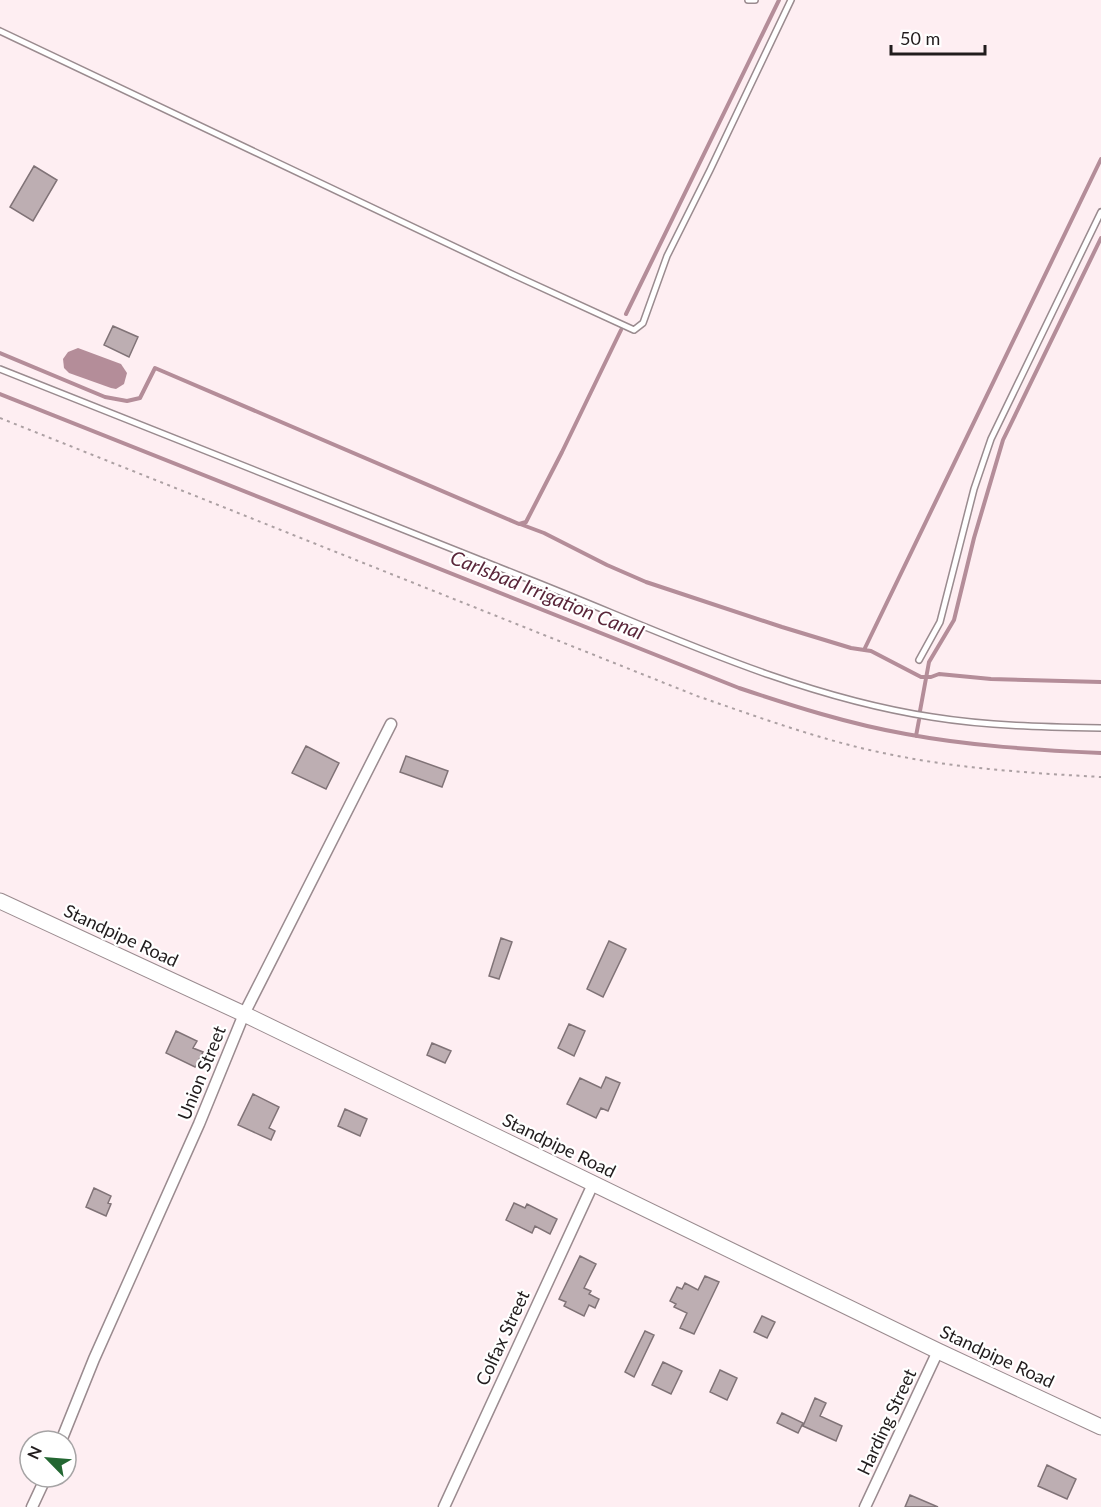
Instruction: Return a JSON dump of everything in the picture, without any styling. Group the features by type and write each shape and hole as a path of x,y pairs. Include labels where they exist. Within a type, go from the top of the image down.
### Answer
{"street":[{"name":"Union Street","path":"66,1429 94,1359 199,1124 244,1014 391,724"},
{"name":"Standpipe Road","path":"0,901 244,1014 938,1351 1101,1427"},
{"name":"Colfax Street","path":"444,1507 593,1184"},
{"name":"Harding Street","path":"865,1507 938,1351"},
{"path":"32,1507 40,1489"}],"lane":[{"path":"748,0 755,0"},
{"path":"0,31 634,330 643,322 667,256 790,0"},
{"path":"919,660 940,622 974,489 991,440 1101,212"},
{"path":"0,369 684,642 804,686 871,705 930,717 992,724 1101,728"}],"path":[{"path":"0,418 697,696 784,726 892,755 945,764 998,771 1101,777"}],"shaded area":[{"path":"78,348 121,364 127,373 124,384 116,389 111,388 69,373 64,368 63,359 68,352"}],"building":[{"path":"34,166 57,180 33,221 10,207"},
{"path":"113,326 138,337 129,357 104,345"},
{"path":"306,746 339,763 326,789 292,773"},
{"path":"406,756 448,771 442,787 400,772"},
{"path":"501,938 512,942 499,979 489,976"},
{"path":"609,941 626,949 603,997 587,989"},
{"path":"569,1024 585,1031 574,1056 558,1048"},
{"path":"176,1031 197,1041 193,1048 203,1052 195,1067 166,1053"},
{"path":"432,1043 451,1051 445,1063 427,1055"},
{"path":"606,1077 620,1083 608,1111 601,1108 596,1118 567,1104 580,1078 601,1088"},
{"path":"253,1094 279,1107 269,1128 275,1131 271,1140 238,1125"},
{"path":"345,1109 367,1119 360,1136 338,1126"},
{"path":"94,1188 111,1196 108,1203 111,1204 106,1216 86,1207"},
{"path":"514,1203 525,1208 527,1204 557,1219 550,1234 535,1226 532,1233 506,1220"},
{"path":"580,1256 596,1264 584,1288 591,1291 589,1294 599,1299 595,1308 589,1305 584,1316 564,1306 566,1302 559,1299"},
{"path":"705,1276 719,1282 694,1334 680,1328 687,1313 674,1307 676,1304 670,1301 677,1287 682,1289 685,1283 698,1290"},
{"path":"762,1316 775,1322 767,1338 754,1332"},
{"path":"645,1331 654,1335 634,1377 625,1372"},
{"path":"663,1362 682,1371 671,1394 652,1385"},
{"path":"720,1370 737,1378 727,1400 710,1392"},
{"path":"815,1398 826,1403 820,1416 842,1426 836,1441 803,1426"},
{"path":"782,1413 803,1423 798,1433 777,1423"},
{"path":"1047,1465 1076,1479 1067,1499 1038,1486"},
{"path":"910,1495 938,1507 905,1507"}],"waterway":[{"path":"626,314 779,0"},
{"path":"864,650 1101,159"},
{"path":"920,711 929,662 954,620 974,538 1003,440 1101,238"},
{"path":"0,353 105,397 127,401 140,398 155,368 519,524 526,522 621,330"},
{"name":"Carlsbad Irrigation Canal","path":"0,394 759,695 842,720 930,738 1003,747 1101,753"},
{"path":"520,524 544,533 646,582 782,627 851,648 871,651 921,677 939,674 991,679 1101,682"},
{"path":"916,736 919,720"}]}
